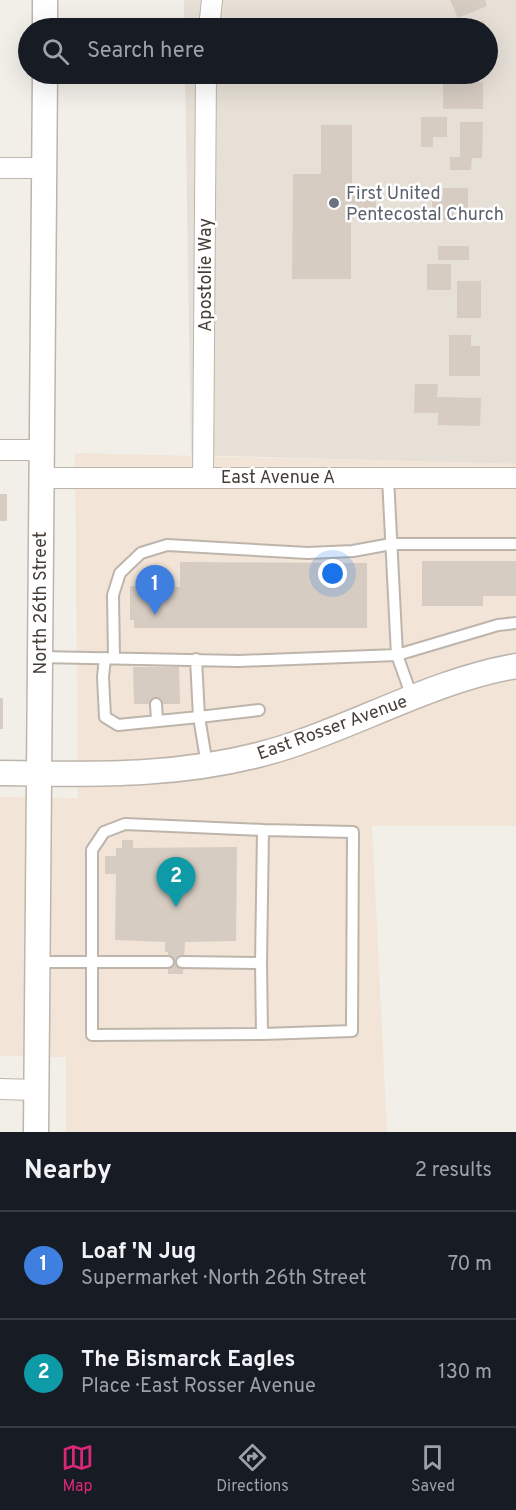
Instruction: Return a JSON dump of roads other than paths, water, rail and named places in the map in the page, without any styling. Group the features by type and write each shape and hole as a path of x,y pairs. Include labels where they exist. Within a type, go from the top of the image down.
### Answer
{"street":[{"path":"45,0 45,18"},
{"path":"210,18 212,0"},
{"name":"North 26th Street","path":"36,1132 45,84"},
{"name":"Apostolie Way","path":"203,477 206,84"},
{"path":"0,168 44,168"},
{"path":"0,450 40,450"},
{"name":"East Avenue A","path":"40,478 516,478"},
{"name":"East Rosser Avenue","path":"0,773 148,772 207,766 287,746 412,697 481,674 516,666"},
{"path":"0,1089 36,1090"}],"lane":[{"path":"388,478 397,655 412,697"},
{"path":"259,710 118,725 105,717 103,677 110,658 113,595 120,573 141,553 167,545 308,553 353,551 391,544 516,544"},
{"path":"39,657 110,658 158,663 196,659 239,661 397,655 498,625 516,623"},
{"path":"196,659 199,717 207,766"},
{"path":"156,704 157,721"},
{"path":"125,824 263,830 353,832 352,1031 92,1035 92,850 104,832 125,824"},
{"path":"262,1034 263,830"},
{"path":"37,962 168,962"},
{"path":"182,962 261,963"}],"place":[{"name":"First United Pentecostal Church","path":"334,203"},
{"name":"Loaf 'N Jug","path":"155,615"},
{"name":"The Bismarck Eagles","path":"176,907"}]}
